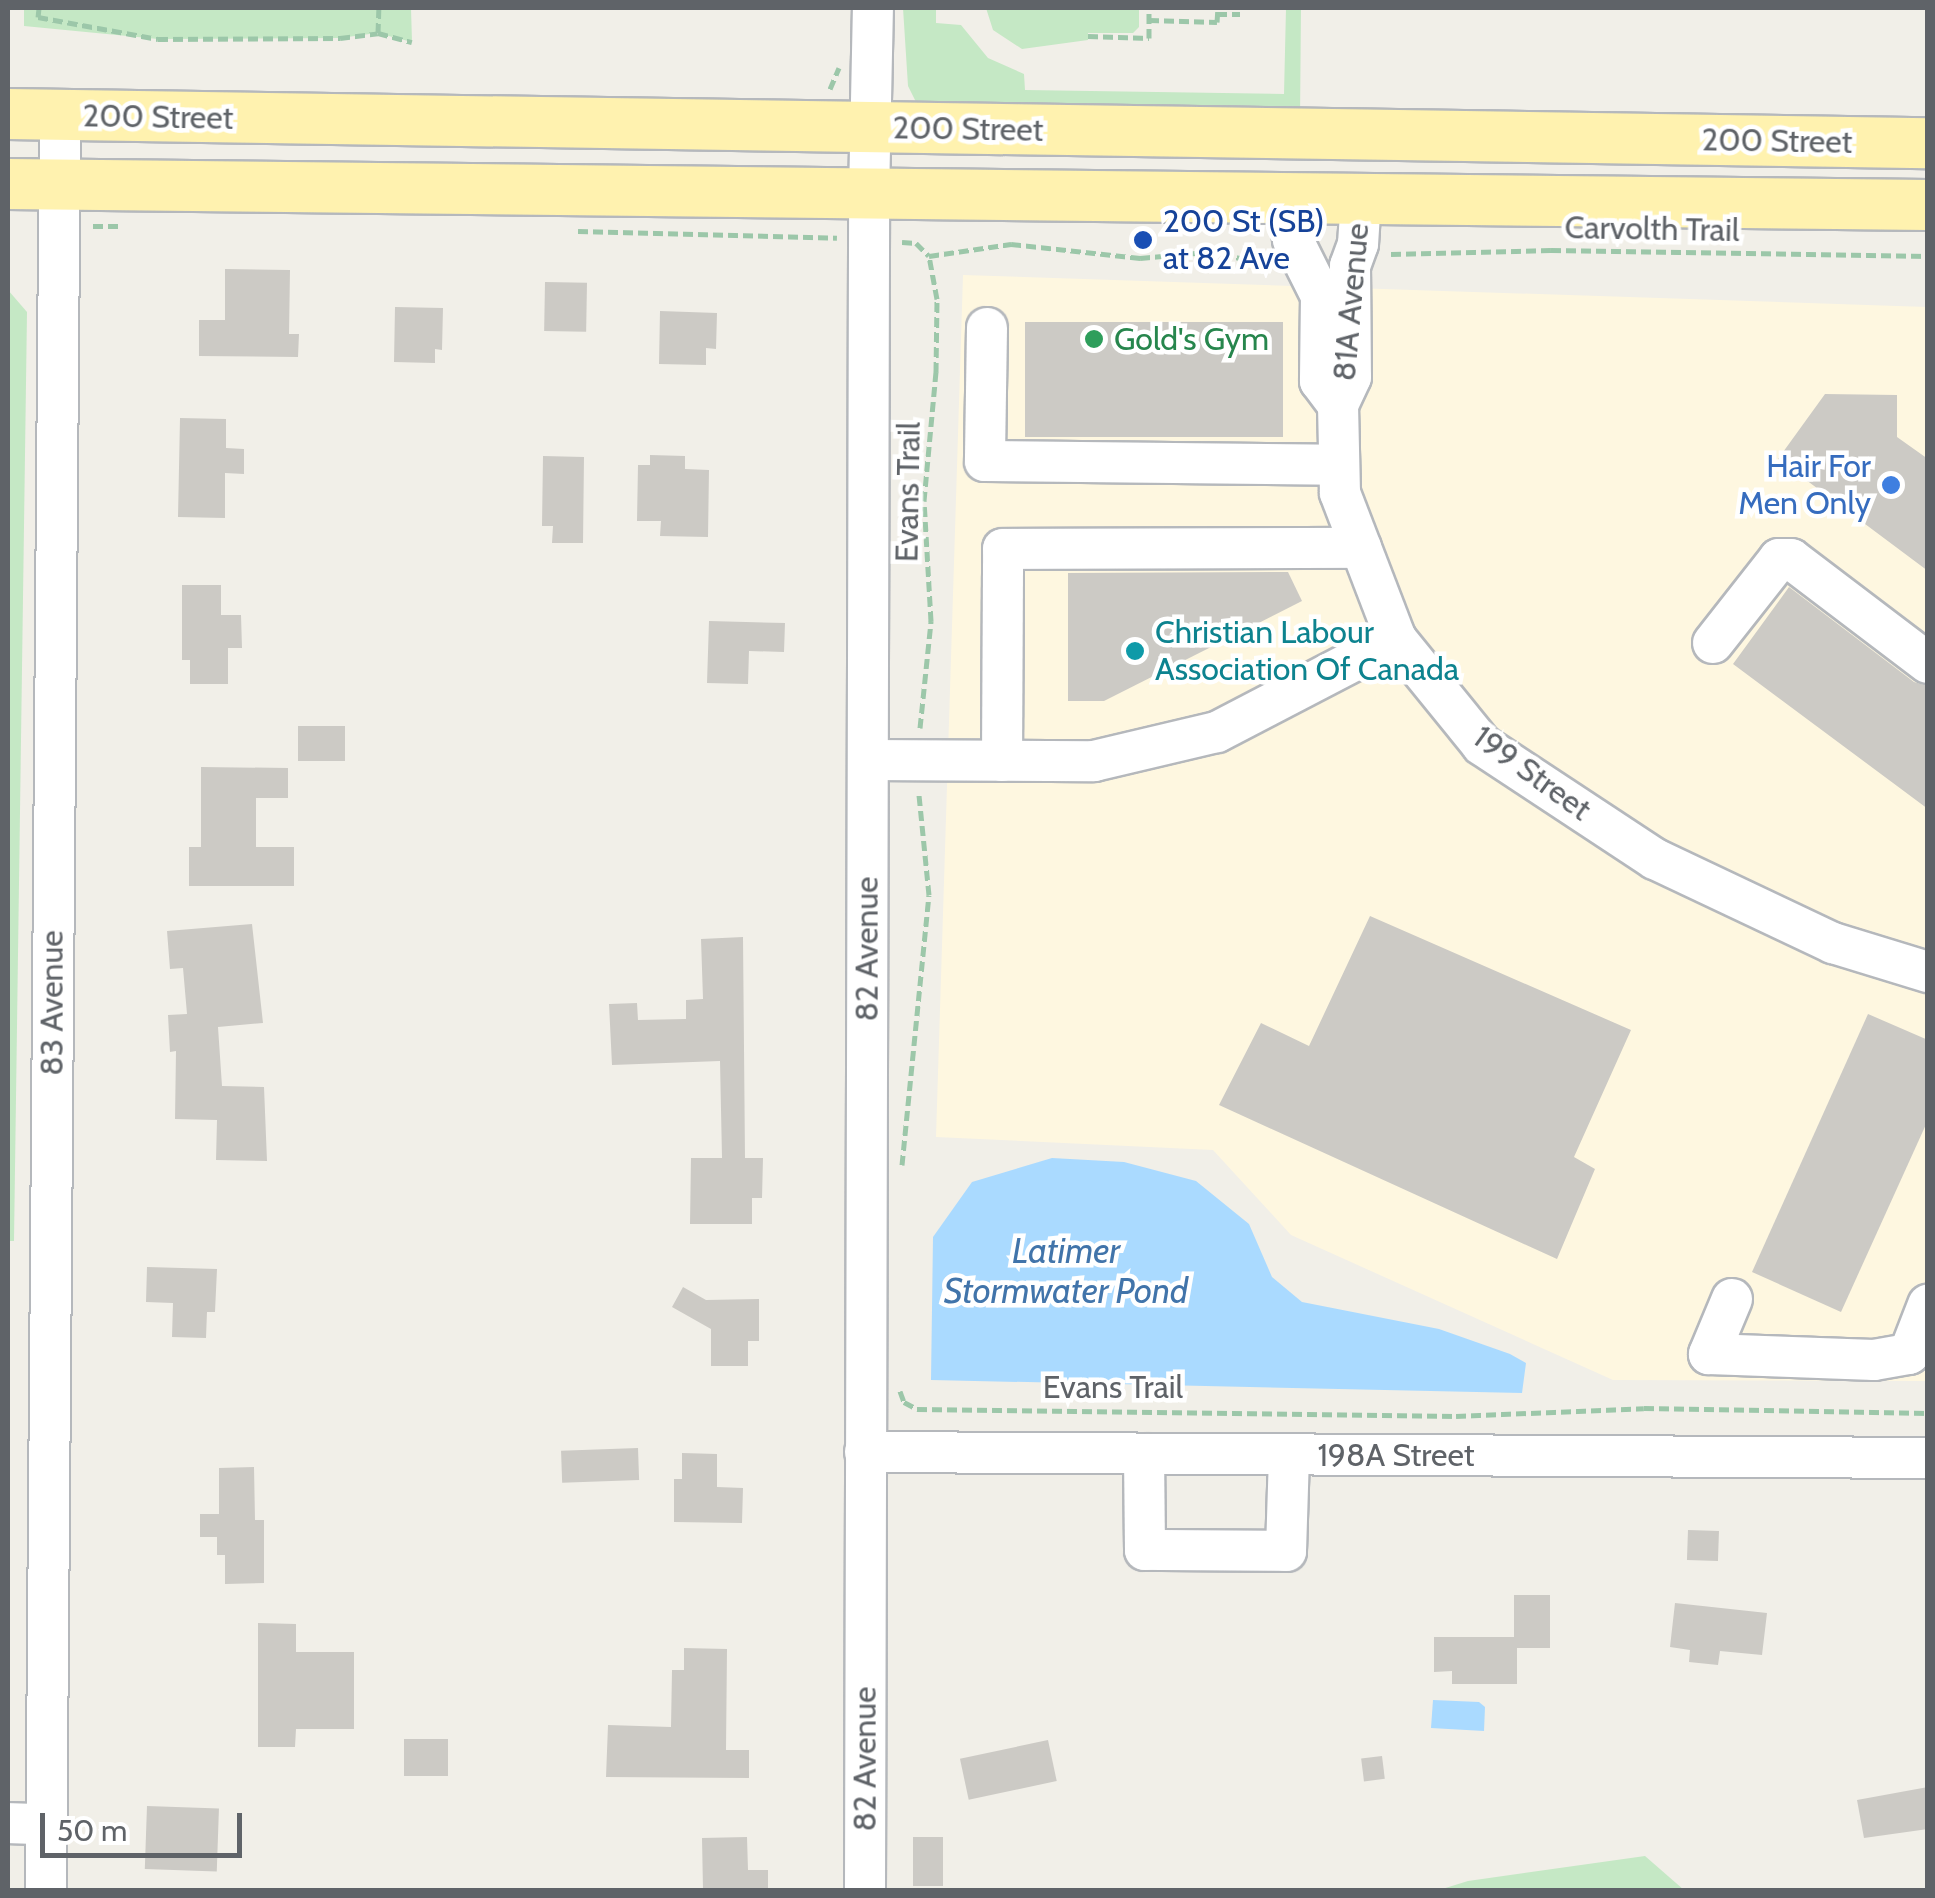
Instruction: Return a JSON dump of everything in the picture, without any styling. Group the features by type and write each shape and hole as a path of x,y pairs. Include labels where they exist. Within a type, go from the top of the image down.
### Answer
{"main road":[{"name":"200 Street","path":"8,114 1928,144"},
{"name":"200 Street","path":"8,184 1928,205"}],"street":[{"name":"82 Avenue","path":"866,1890 869,196 873,8"},
{"name":"83 Avenue","path":"46,1890 27,1824 60,115"},
{"name":"81A Avenue","path":"1288,198 1293,240 1321,296 1320,381 1338,404"},
{"name":"81A Avenue","path":"1360,198 1358,244 1350,266 1351,377 1338,404 1340,492 1396,639"},
{"path":"986,328 984,477 1340,465"},
{"path":"1002,761 1003,549 1361,548"},
{"path":"1713,644 1779,559 1790,559 1928,663"},
{"path":"868,760 1094,761 1218,732 1396,639"},
{"name":"199 Street","path":"1396,639 1482,745 1655,860 1833,943 1928,972"},
{"path":"1732,1299 1708,1354 1874,1360 1910,1354 1928,1305"},
{"name":"198A Street","path":"866,1452 1928,1458"},
{"path":"1144,1454 1145,1550 1268,1551 1286,1551 1289,1455"}],"path":[{"path":"39,8 38,18 158,39 340,38 378,33 412,42"},
{"path":"378,33 379,8"},
{"path":"1088,36 1149,38 1150,8"},
{"path":"1149,20 1218,22 1218,11 1240,14"},
{"path":"916,243 929,256 1011,244 1140,258 1207,252 1280,265"},
{"name":"Carvolth Trail","path":"1384,254 1551,250 1928,256"},
{"name":"Evans Trail","path":"920,729 931,621 924,500 936,372 937,299 929,256"},
{"path":"902,1178 929,895 919,800"},
{"name":"Evans Trail","path":"899,1389 904,1402 916,1409 1456,1416 1644,1408 1928,1413"}],"shaded area":[{"path":"963,275 1927,307 1927,1381 1613,1380 1291,1235 1213,1150 936,1137"}],"green space":[{"path":"24,8 411,8 412,42 377,33 340,38 158,39 24,26"},
{"path":"903,8 936,8 936,23 961,25 988,58 1024,74 1025,90 1284,94 1286,8 1301,8 1300,120 919,108 908,86"},
{"path":"986,8 1139,8 1139,27 1133,33 1088,33 1088,40 1022,49 993,30"},
{"path":"8,290 27,312 14,1241 8,1241"},
{"path":"1645,1856 1684,1890 1439,1890 1468,1881"}],"water":[{"name":"Latimer Stormwater Pond","path":"1052,1158 1124,1162 1196,1181 1249,1224 1272,1277 1302,1302 1439,1329 1510,1354 1526,1363 1522,1393 931,1380 933,1237 972,1182"},
{"path":"1433,1700 1479,1702 1485,1707 1484,1731 1431,1728"}],"building":[{"path":"225,269 290,270 289,334 299,334 298,357 199,356 199,320 225,320"},
{"path":"545,282 587,283 586,332 544,331"},
{"path":"395,307 443,308 442,350 435,349 435,363 394,362"},
{"path":"660,311 717,313 716,349 706,348 706,365 659,364"},
{"path":"1025,322 1283,322 1283,437 1025,437"},
{"path":"1825,394 1897,395 1897,437 1928,459 1928,571 1778,459"},
{"path":"180,418 226,419 226,448 244,449 244,474 225,473 225,518 178,517"},
{"path":"650,455 685,456 685,469 709,470 708,537 660,536 661,521 637,521 638,465 650,465"},
{"path":"543,456 584,457 583,543 552,543 553,526 542,526"},
{"name":"Christian Labour Association Of Canada","path":"1288,572 1302,601 1104,701 1068,701 1068,573"},
{"path":"182,585 221,585 221,615 241,615 242,648 228,648 228,684 190,684 190,660 182,660"},
{"path":"1789,587 1914,682 1928,686 1928,809 1733,664"},
{"path":"709,621 785,623 784,652 749,651 748,684 707,683"},
{"path":"298,726 345,726 345,761 298,761"},
{"path":"201,767 288,768 288,798 256,798 256,847 294,847 294,886 189,886 189,847 201,847"},
{"path":"1370,916 1631,1030 1574,1157 1595,1169 1557,1259 1219,1105 1261,1023 1309,1046"},
{"path":"252,924 263,1023 218,1027 222,1086 264,1087 267,1161 216,1160 217,1120 175,1119 176,1051 170,1052 168,1015 187,1014 183,968 170,969 167,931"},
{"path":"743,937 745,1158 763,1158 762,1198 752,1198 752,1224 690,1224 691,1158 722,1158 720,1061 612,1065 609,1004 637,1003 638,1020 686,1019 686,1000 703,999 701,939"},
{"path":"1868,1014 1928,1040 1928,1120 1841,1312 1752,1272"},
{"path":"147,1267 217,1269 215,1312 207,1312 206,1338 172,1337 173,1303 146,1302"},
{"path":"683,1287 706,1300 759,1299 759,1341 748,1341 748,1366 711,1366 711,1329 672,1307"},
{"path":"638,1448 639,1480 562,1483 561,1451"},
{"path":"682,1453 717,1454 717,1487 743,1488 742,1523 674,1522 674,1479 682,1479"},
{"path":"254,1467 255,1520 264,1520 264,1583 225,1584 225,1555 217,1555 217,1537 200,1537 200,1514 219,1514 219,1468"},
{"path":"1688,1530 1719,1531 1718,1561 1687,1560"},
{"path":"1514,1595 1550,1595 1550,1648 1517,1648 1517,1684 1452,1684 1452,1671 1434,1672 1434,1637 1514,1637"},
{"path":"1675,1603 1767,1613 1762,1655 1720,1651 1718,1665 1689,1662 1690,1650 1670,1647"},
{"path":"258,1623 296,1624 296,1652 354,1652 354,1729 296,1729 295,1747 258,1747"},
{"path":"684,1648 727,1649 726,1750 749,1750 749,1778 606,1777 608,1725 671,1727 672,1670 684,1670"},
{"path":"404,1739 448,1739 448,1776 404,1776"},
{"path":"1048,1740 1057,1781 969,1800 960,1759"},
{"path":"1382,1756 1385,1779 1364,1781 1361,1759"},
{"path":"1928,1787 1928,1829 1864,1838 1857,1800"},
{"path":"147,1806 219,1809 217,1871 145,1869"},
{"path":"747,1837 748,1870 768,1870 768,1890 703,1890 702,1838"},
{"path":"913,1837 943,1837 943,1886 913,1886"}],"place":[{"name":"200 St (SB) at 82 Ave","path":"1143,240"},
{"name":"Gold's Gym","path":"1094,339"},
{"name":"Hair For Men Only","path":"1891,485"},
{"name":"Christian Labour Association Of Canada","path":"1135,651"}]}
